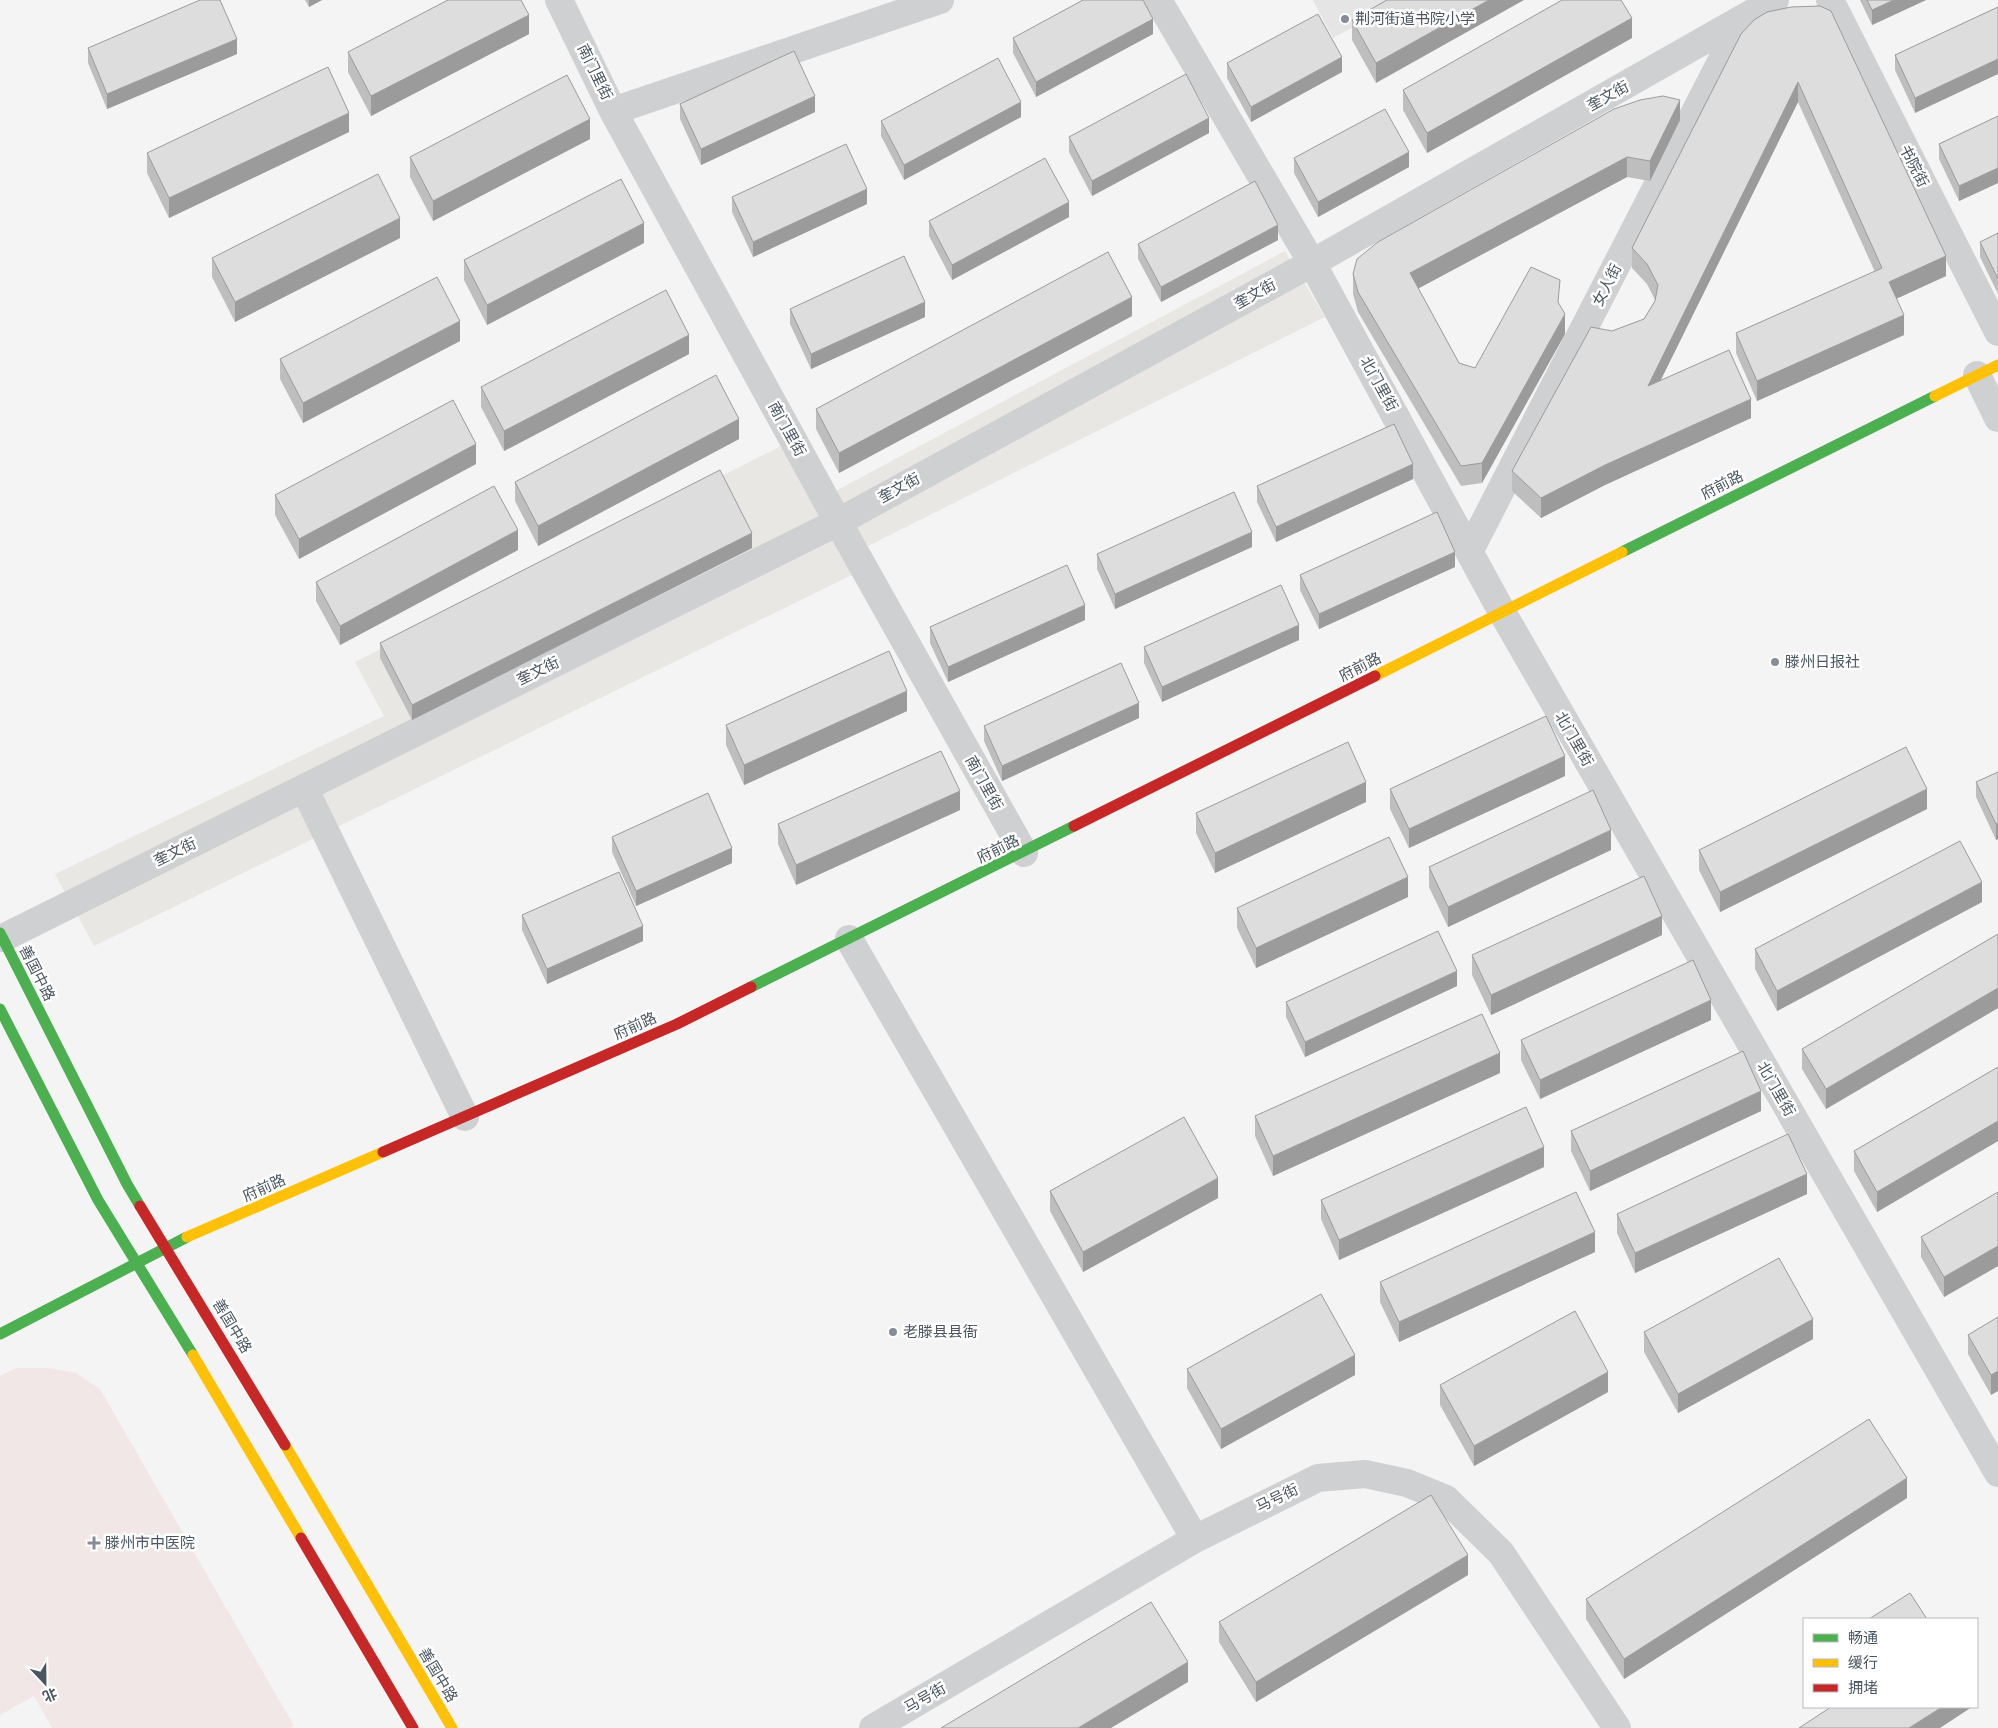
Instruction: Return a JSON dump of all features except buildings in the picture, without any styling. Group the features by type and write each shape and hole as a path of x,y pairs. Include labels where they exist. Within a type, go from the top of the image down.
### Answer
{"main road":[{"name":"府前路","path":"0,1334 137,1264 166,1246 677,1024 1024,853 1987,370"},
{"name":"善国中路","path":"1,935 127,1184 166,1246 452,1728"},
{"path":"0,1009 98,1200 413,1728"}],"street":[{"name":"南门里街","path":"559,0 614,111 838,522 1024,853"},
{"path":"614,111 940,0"},
{"name":"北门里街","path":"1158,0 1312,263 1470,550 1502,612 1998,1473"},
{"name":"奎文街","path":"1,935 304,788 838,522 1312,263 1775,0"},
{"name":"书院街","path":"1830,0 1998,332"},
{"name":"女人街","path":"1470,550 1743,19"},
{"path":"1987,370 1998,418"},
{"path":"304,788 465,1116"},
{"path":"849,939 1195,1538"},
{"name":"马号街","path":"873,1728 1195,1538 1318,1478 1365,1474 1407,1483 1446,1499 1501,1553 1617,1728"}],"shaded area":[{"name":"荆河街道书院小学","path":"1313,0 1403,0 1333,38"},
{"path":"1285,251 1325,317 844,558 854,574 94,946 55,874 384,716 355,662 781,446 813,503"},
{"name":"滕州市中医院","path":"16,1368 47,1368 76,1373 100,1389 294,1726 290,1728 52,1728 34,1696 0,1715 0,1376"}],"traffic: fast":[{"path":"1622,552 1935,396"},
{"path":"751,987 1074,826"},
{"path":"0,933 127,1184 140,1206"},
{"path":"0,1009 98,1200 193,1355"},
{"path":"0,1334 187,1237"}],"traffic: slow":[{"path":"1935,396 1998,365"},
{"path":"1375,676 1622,552"},
{"path":"187,1237 383,1152"},
{"path":"193,1355 301,1538"},
{"path":"285,1445 452,1728"}],"traffic: jam":[{"path":"1074,826 1375,676"},
{"path":"383,1152 677,1024 751,987"},
{"path":"140,1206 285,1445"},
{"path":"301,1538 413,1728"}],"place":[{"name":"荆河街道书院小学","path":"1345,19"},
{"name":"滕州日报社","path":"1775,662"},
{"name":"老滕县县衙","path":"893,1332"},
{"name":"滕州市中医院","path":"94,1543"}]}
